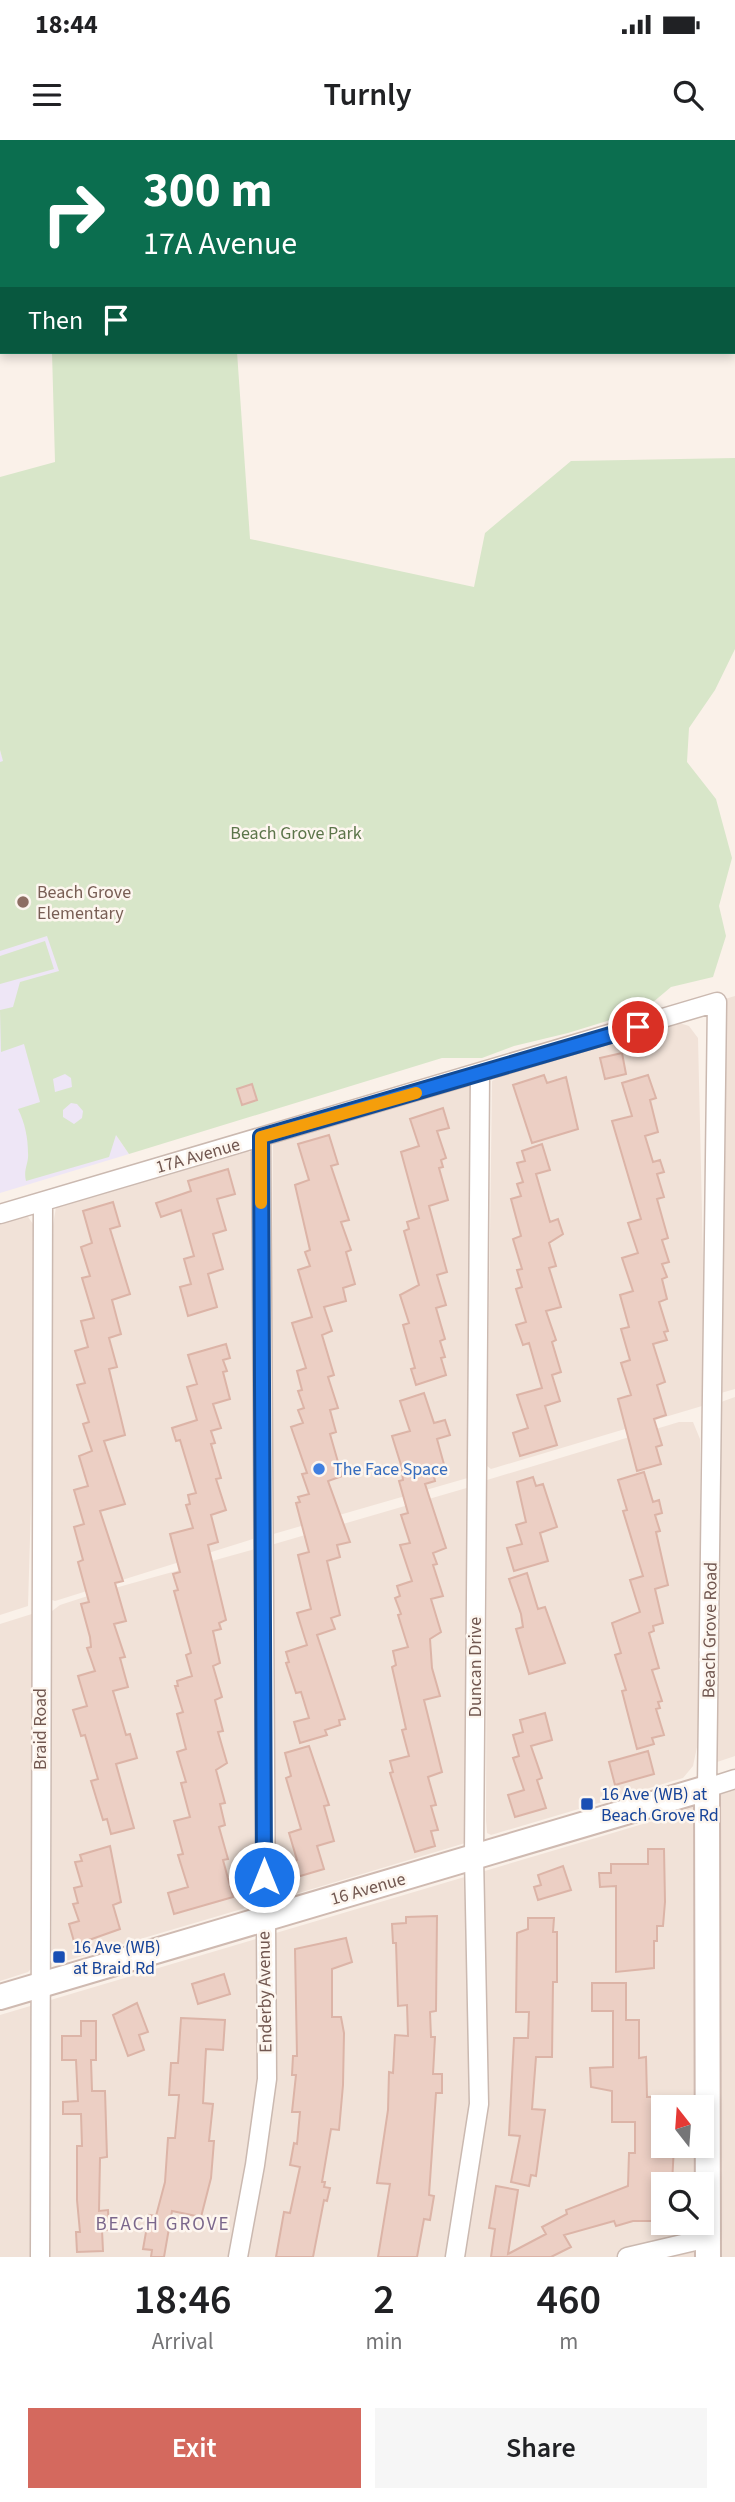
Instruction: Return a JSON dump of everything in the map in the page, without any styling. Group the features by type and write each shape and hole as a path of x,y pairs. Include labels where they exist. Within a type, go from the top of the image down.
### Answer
{"street":[{"name":"17A Avenue","path":"0,1214 718,1002"},
{"name":"Beach Grove Road","path":"708,2248 707,1788 718,1002"},
{"name":"Duncan Drive","path":"455,2257 480,2104 474,1857 480,1074"},
{"name":"Enderby Avenue","path":"238,2257 267,2079 261,1137"},
{"name":"Braid Road","path":"40,2257 43,1202"},
{"name":"16 Avenue","path":"0,1997 735,1779"},
{"path":"627,2257 708,2248"}],"shaded area":[{"name":"Beach Grove Elementary","path":"0,750 118,1138 129,1154 0,1193"},
{"path":"735,996 735,1389 721,1393 725,999"},
{"path":"676,1022 689,1026 698,1038 704,1300 702,1406 491,1469 487,1466 492,1081 502,1075"},
{"path":"471,1086 471,1477 270,1535 273,1144 277,1140"},
{"path":"242,1149 253,1153 257,1429 253,1539 55,1601 49,1599 53,1225 56,1207 61,1202"},
{"path":"26,1214 33,1224 38,1269 28,1606 0,1615 0,1221"},
{"path":"735,1397 735,1756 717,1762 721,1402"},
{"path":"679,1422 693,1422 700,1439 700,1733 693,1766 683,1778 491,1835 487,1833 486,1821 487,1480"},
{"path":"470,1487 472,1841 282,1898 273,1896 271,1545"},
{"path":"259,1548 258,1896 252,1906 59,1963 52,1961 52,1611 60,1605 97,1593"},
{"path":"35,1613 32,1968 28,1972 0,1981 0,1624"},
{"path":"735,1785 735,2257 0,2257 0,2015 670,1816"}],"green space":[{"name":"Beach Grove Park","path":"52,354 237,354 250,539 474,587 485,533 571,461 735,458 735,649 715,690 689,728 687,762 716,799 732,858 719,906 726,936 713,977 671,987 652,1003 620,1017 568,1033 514,1046 482,1058 442,1058 129,1154 116,1135 109,1157 26,1181 27,1142 18,1109 40,1102 24,1044 1,1052 0,1010 13,1007 20,982 59,971 47,936 0,951 0,762 3,761 0,750 0,477 55,462","holes":["65,1074 71,1078 72,1087 55,1092 53,1079","71,1103 77,1104 83,1111 82,1118 74,1124 63,1117 63,1110"]},
{"path":"45,941 54,969 0,984 0,956"}],"building":[{"path":"622,1053 626,1074 605,1079 600,1058"},
{"path":"544,1075 547,1083 566,1077 578,1129 532,1143 513,1085"},
{"path":"648,1075 656,1098 650,1100 658,1132 645,1136 653,1162 660,1160 664,1172 657,1174 664,1197 657,1199 668,1238 662,1240 669,1262 662,1264 667,1277 662,1279 667,1299 659,1302 668,1331 664,1332 667,1340 653,1344 665,1382 657,1385 666,1415 654,1419 662,1445 656,1447 661,1464 637,1471 618,1399 631,1395 621,1363 630,1360 621,1329 629,1327 620,1295 633,1291 622,1258 638,1253 628,1223 641,1219 612,1121 632,1116 622,1083"},
{"path":"252,1084 257,1100 242,1105 237,1089"},
{"path":"443,1108 449,1128 437,1131 446,1158 441,1160 443,1167 439,1168 448,1200 429,1206 447,1272 437,1275 446,1305 436,1308 445,1339 440,1341 445,1357 441,1358 446,1375 416,1385 411,1369 415,1368 403,1325 409,1323 400,1295 419,1285 404,1231 409,1229 407,1222 419,1218 401,1152 419,1146 410,1119"},
{"path":"329,1135 338,1164 331,1166 349,1220 341,1222 351,1250 346,1252 355,1284 343,1288 346,1301 324,1307 332,1331 322,1335 334,1375 328,1377 338,1408 330,1410 336,1432 330,1434 342,1476 328,1481 350,1542 337,1545 340,1557 327,1561 340,1615 331,1618 335,1629 317,1635 345,1719 339,1720 340,1725 325,1730 327,1735 300,1743 294,1722 309,1718 301,1692 296,1693 286,1663 289,1662 286,1652 307,1645 297,1613 311,1609 298,1555 309,1552 296,1503 300,1502 298,1497 309,1494 302,1474 307,1473 291,1427 303,1423 298,1410 304,1408 298,1391 302,1390 297,1371 306,1368 292,1323 312,1317 298,1270 310,1266 305,1252 310,1250 295,1185 309,1180 298,1144"},
{"path":"542,1144 550,1170 536,1174 550,1222 558,1219 563,1234 549,1243 556,1266 549,1268 561,1307 546,1311 556,1340 552,1342 561,1372 552,1375 560,1401 545,1406 557,1445 520,1456 513,1433 528,1428 517,1395 542,1388 529,1343 523,1345 516,1325 526,1322 516,1289 522,1287 517,1270 522,1269 513,1239 521,1236 511,1199 521,1196 517,1184 523,1182 517,1163 525,1161 522,1151"},
{"path":"228,1169 235,1194 217,1199 226,1230 213,1234 223,1269 208,1274 217,1307 188,1316 180,1287 191,1284 184,1259 194,1256 181,1210 161,1217 156,1203 191,1191 188,1181"},
{"path":"113,1202 120,1226 110,1229 130,1294 112,1300 121,1334 109,1338 117,1367 109,1369 125,1435 104,1441 125,1504 100,1511 123,1581 115,1583 126,1621 114,1624 125,1657 120,1658 128,1687 113,1691 126,1735 130,1734 137,1758 116,1764 134,1828 111,1834 107,1819 103,1820 91,1781 98,1779 85,1735 81,1736 73,1710 87,1706 78,1676 95,1671 87,1648 91,1647 90,1637 81,1604 89,1602 78,1562 83,1560 74,1527 84,1524 74,1490 88,1486 79,1456 92,1451 83,1424 89,1422 77,1385 85,1383 75,1351 88,1347 81,1321 94,1318 82,1278 90,1276 81,1247 92,1243 83,1211"},
{"path":"226,1344 230,1358 223,1360 227,1371 223,1372 230,1399 213,1404 221,1428 211,1431 215,1443 211,1444 221,1478 216,1479 226,1510 211,1515 218,1542 208,1545 226,1620 219,1623 221,1629 213,1631 220,1663 213,1666 222,1697 215,1700 223,1731 218,1732 227,1763 216,1770 225,1803 220,1804 225,1825 219,1827 228,1859 223,1860 233,1897 174,1914 168,1893 188,1887 178,1855 183,1854 174,1821 190,1817 181,1783 186,1782 177,1752 186,1749 177,1714 183,1712 175,1686 178,1686 177,1681 192,1676 186,1655 191,1653 174,1591 178,1590 173,1574 180,1572 170,1534 193,1528 186,1505 190,1504 188,1495 196,1493 180,1440 176,1441 172,1428 197,1420 187,1387 197,1384 188,1355"},
{"path":"424,1393 434,1423 445,1420 450,1435 437,1439 445,1468 433,1472 435,1481 425,1484 446,1548 433,1553 437,1564 433,1565 443,1596 431,1599 441,1632 430,1639 432,1668 440,1696 424,1700 442,1772 428,1777 436,1805 431,1806 438,1830 431,1831 435,1846 415,1852 390,1773 393,1772 390,1761 409,1756 402,1730 406,1729 392,1667 396,1665 393,1651 408,1647 398,1615 401,1614 395,1598 400,1596 397,1586 412,1581 400,1545 410,1543 401,1515 408,1513 399,1481 403,1480 401,1465 392,1436 410,1431 400,1401"},
{"path":"644,1472 653,1502 659,1500 662,1513 655,1515 660,1531 656,1532 668,1585 655,1589 663,1623 653,1626 654,1631 649,1633 659,1668 652,1670 662,1701 658,1702 660,1708 656,1709 664,1735 652,1738 654,1744 637,1749 622,1691 626,1690 615,1655 621,1653 612,1623 640,1612 630,1580 643,1576 623,1511 627,1510 618,1480"},
{"path":"533,1477 536,1486 543,1484 557,1527 540,1533 548,1561 514,1571 507,1548 522,1544 516,1525 526,1522 517,1482"},
{"path":"527,1573 538,1609 545,1607 565,1663 529,1674 516,1629 523,1627 521,1614 509,1579"},
{"path":"545,1713 552,1740 531,1746 542,1778 537,1780 546,1808 515,1817 508,1795 524,1790 513,1758 519,1756 513,1735 523,1732 520,1720"},
{"path":"309,1746 329,1805 324,1806 334,1841 317,1846 324,1869 297,1877 292,1862 297,1860 289,1833 301,1829 286,1778 291,1776 285,1753"},
{"path":"648,1751 654,1774 615,1785 609,1762"},
{"path":"110,1846 121,1902 113,1905 120,1929 75,1945 69,1924 79,1921 73,1904 78,1903 74,1888 82,1886 75,1862 82,1861 80,1855"},
{"path":"648,1849 664,1849 663,1926 657,1926 654,1968 616,1972 616,1886 600,1887 599,1873 611,1873 611,1864 648,1864"},
{"path":"563,1866 571,1890 538,1900 534,1887 541,1885 538,1875"},
{"path":"437,1916 436,2011 430,2012 431,2037 435,2037 433,2074 442,2074 442,2093 436,2093 429,2195 434,2196 430,2220 424,2219 417,2257 378,2257 390,2184 377,2183 388,2110 389,2072 393,2073 395,2035 408,2036 407,2005 398,2006 396,1943 393,1943 392,1924 406,1923 406,1917"},
{"path":"528,1918 554,1918 553,1932 557,1932 552,2057 536,2057 532,2109 545,2110 536,2176 531,2175 529,2186 511,2182 520,2136 509,2135 514,2038 528,2038 529,2012 516,2012 517,1933 528,1929"},
{"path":"346,1938 352,1962 332,1969 332,2017 341,2017 344,2033 339,2130 331,2129 322,2182 325,2182 324,2187 330,2188 327,2201 324,2200 313,2257 276,2257 284,2212 290,2213 300,2167 290,2165 294,2143 297,2144 300,2112 292,2112 296,2075 292,2075 293,2056 297,2056 295,1949"},
{"path":"224,1974 230,1994 198,2004 192,1984"},
{"path":"592,1983 626,1983 626,2020 639,2020 639,2058 646,2057 647,2097 651,2097 651,2158 673,2158 673,2172 651,2172 651,2221 633,2221 616,2226 614,2221 564,2235 571,2247 551,2257 491,2257 495,2229 489,2228 496,2186 518,2190 508,2254 546,2234 542,2227 567,2214 566,2210 628,2186 629,2153 635,2153 635,2122 612,2122 612,2091 591,2087 590,2068 613,2067 613,2011 592,2011"},
{"path":"137,2003 148,2032 139,2035 144,2050 128,2056 113,2015"},
{"path":"181,2018 225,2020 223,2050 206,2049 203,2103 213,2104 209,2141 214,2141 211,2178 201,2217 172,2211 164,2257 151,2257 152,2250 143,2249 149,2215 156,2216 165,2182 168,2138 175,2138 179,2095 169,2095 171,2063 178,2063"},
{"path":"81,2021 96,2021 96,2060 91,2060 92,2091 105,2091 107,2157 100,2158 99,2211 108,2210 109,2230 102,2230 103,2251 77,2252 76,2232 80,2232 77,2146 82,2146 81,2114 63,2114 63,2102 78,2101 76,2060 62,2060 62,2036 81,2036"}],"slow traffic":[{"path":"261,1203 261,1137 416,1093"}],"place":[{"name":"Beach Grove Elementary","path":"23,902"},
{"name":"The Face Space","path":"319,1469"},
{"name":"16 Ave (WB) at Beach Grove Rd","path":"587,1804"},
{"name":"16 Ave (WB) at Braid Rd","path":"59,1957"}],"district":[{"name":"BEACH GROVE","path":"163,2224"}],"route":[{"path":"264,1877 261,1137 638,1027"}]}
